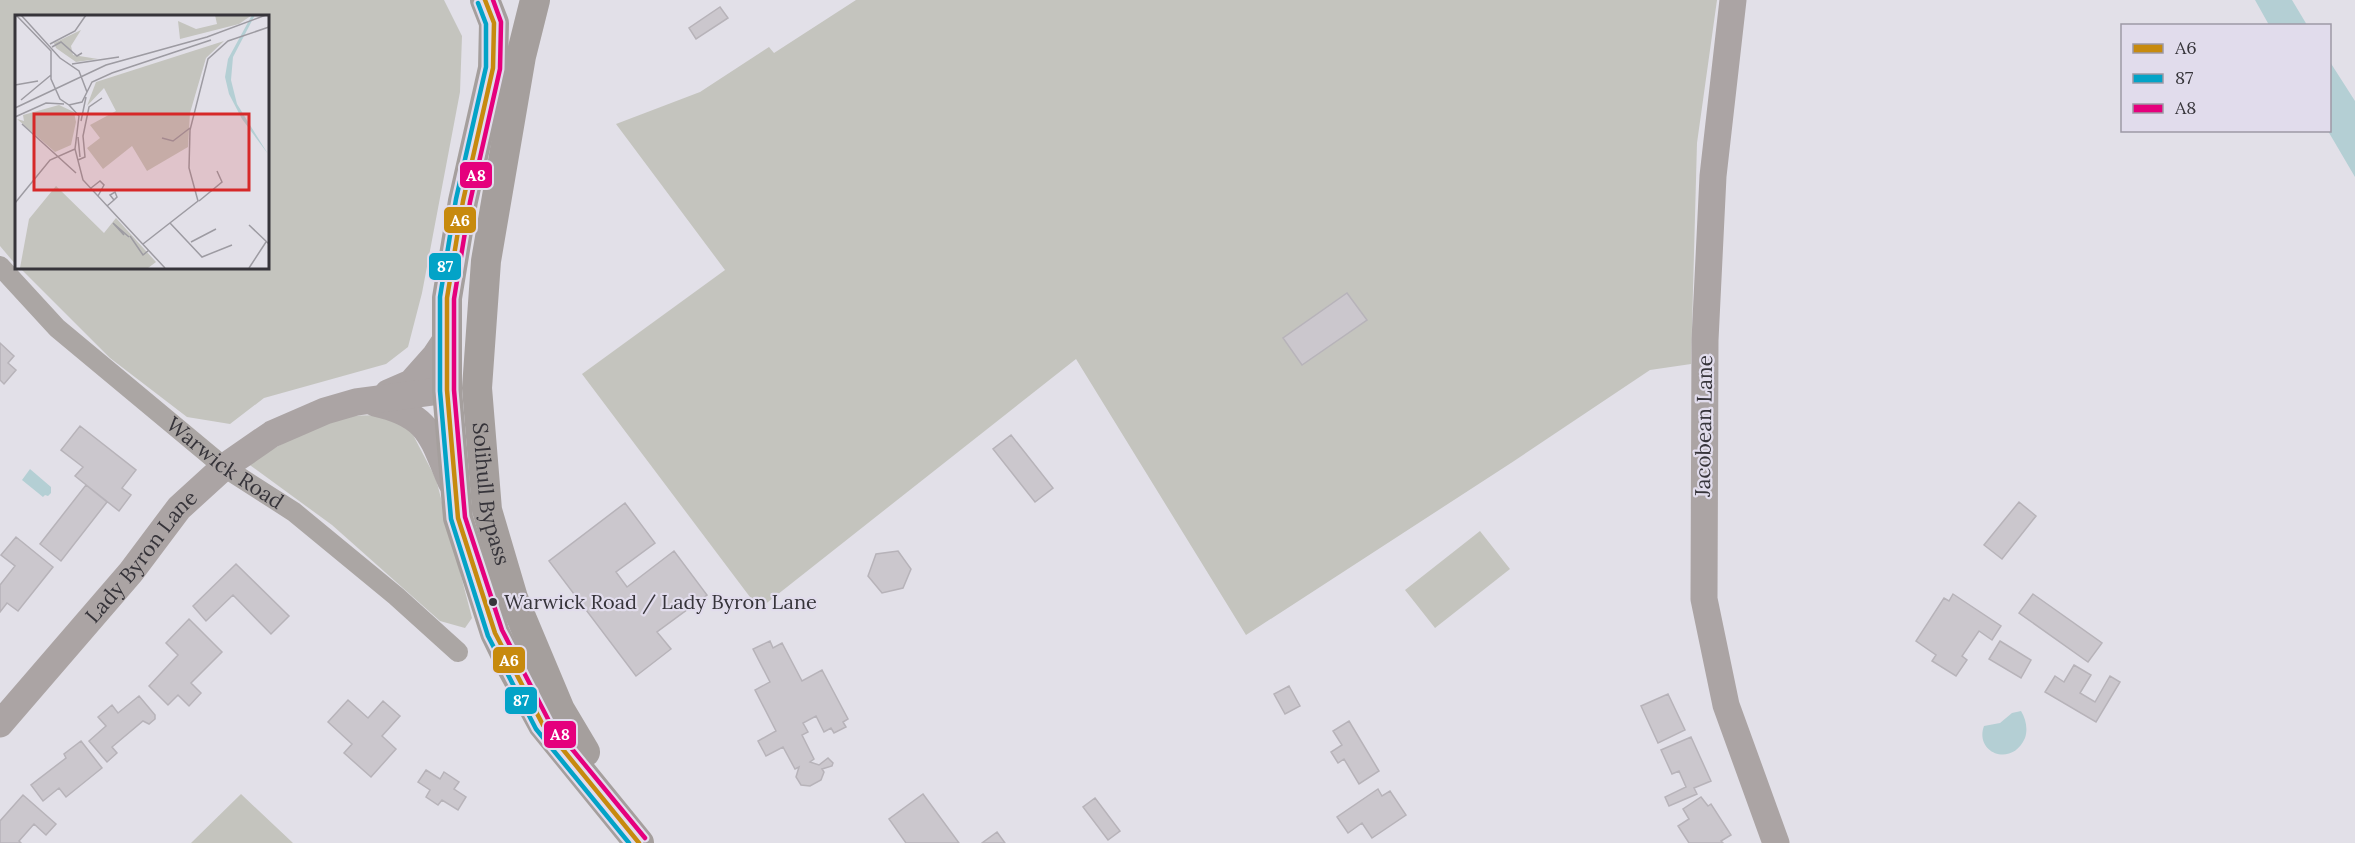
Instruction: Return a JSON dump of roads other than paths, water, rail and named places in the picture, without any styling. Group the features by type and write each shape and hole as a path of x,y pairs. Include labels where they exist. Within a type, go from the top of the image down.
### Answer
{"main road":[{"name":"Solihull Bypass","path":"485,0 494,23 493,68 452,259 447,298 447,390 458,518 495,633 543,725 639,843"},
{"path":"447,390 459,379 463,368 464,322 478,236 499,181 521,56 535,0"},
{"name":"Solihull Bypass","path":"499,181 486,261 477,388 487,510 513,598 560,710 639,843"}],"street":[{"name":"Jacobean Lane","path":"1733,0 1713,176 1705,340 1704,599 1726,705 1776,843"},
{"name":"Warwick Road","path":"0,266 57,328 224,467 294,512 396,596 458,652"},
{"path":"368,401 411,383 435,356 447,338"},
{"name":"Lady Byron Lane","path":"0,724 130,572 179,508 224,467 272,434 301,420 335,408 447,390"},
{"path":"368,401 399,408 413,416 431,435 454,488"}],"water":[{"path":"2255,0 2292,0 2306,24 2268,24"},
{"path":"2331,64 2355,101 2355,177 2329,132 2331,132"},
{"path":"30,469 51,487 51,493 48,496 43,497 22,480"},
{"path":"2021,711 2026,731 2025,738 2019,747 2012,753 2004,755 1989,750 1982,735 1984,726 2000,723 2012,713"}],"place":[{"name":"Warwick Road / Lady Byron Lane","path":"493,602"}]}
